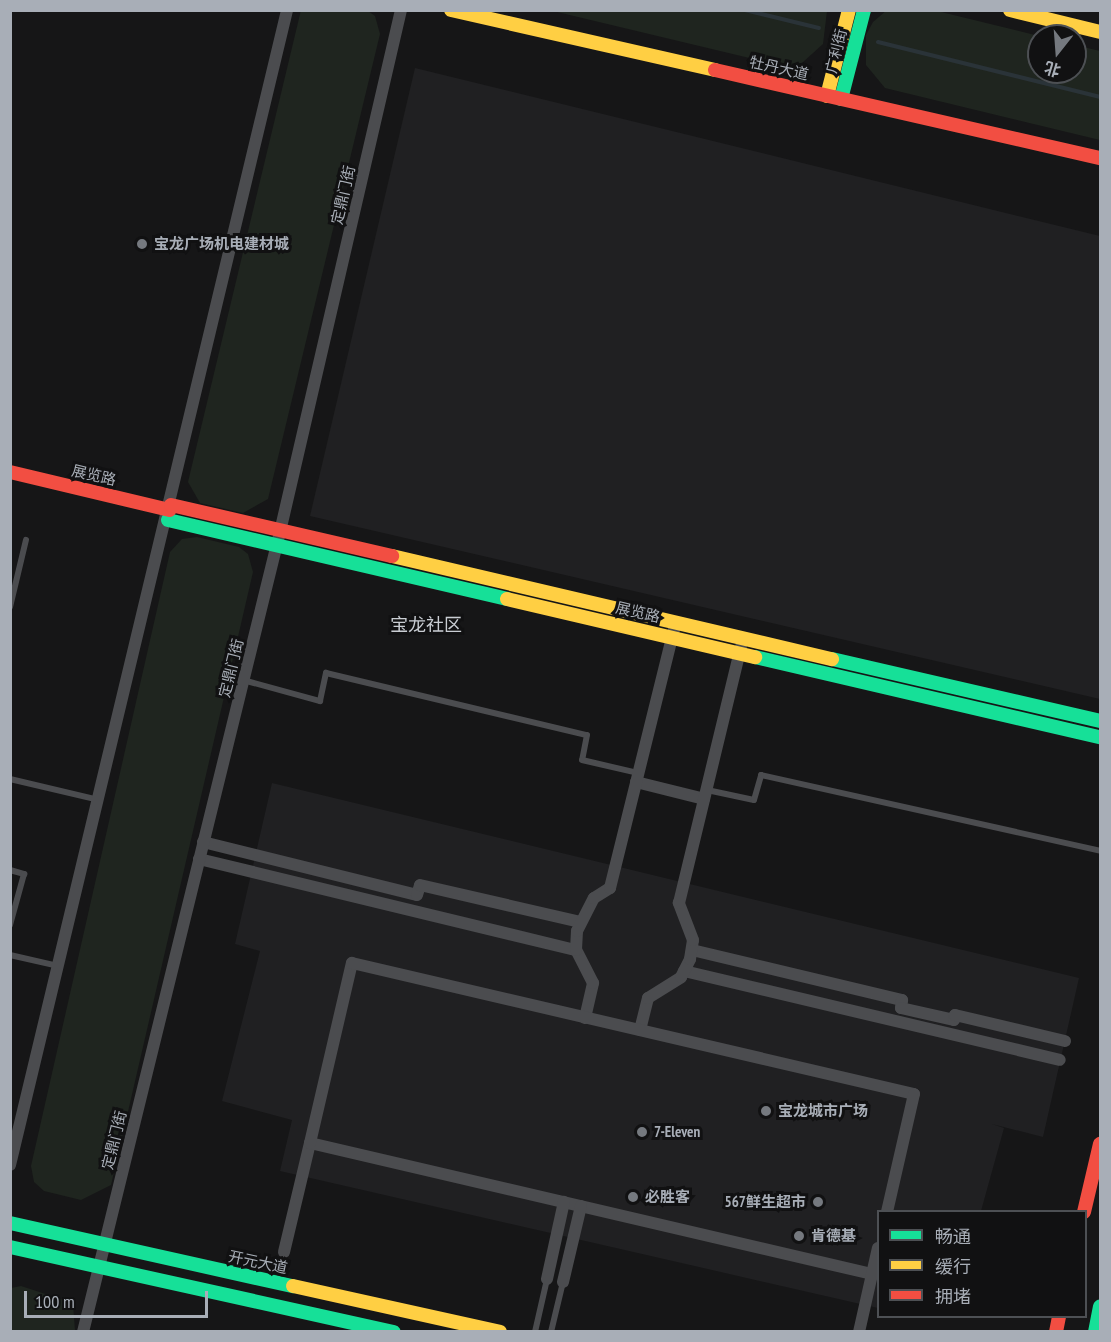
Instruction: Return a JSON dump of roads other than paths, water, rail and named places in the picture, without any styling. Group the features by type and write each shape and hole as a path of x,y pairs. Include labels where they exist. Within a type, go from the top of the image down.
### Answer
{"street":[{"path":"10,1166 170,512 287,10"},
{"name":"定鼎门街","path":"83,1332 281,530 401,10"},
{"name":"牡丹大道","path":"451,10 1101,158"},
{"name":"广利街","path":"834,98 849,10"},
{"name":"广利街","path":"834,98 864,10"},
{"path":"1010,10 1101,32"},
{"name":"展览路","path":"10,472 170,512 277,545 1101,737"},
{"name":"展览路","path":"170,512 281,530 1101,721"},
{"path":"585,1018 593,983 576,950 580,922 594,898 610,888 676,622"},
{"path":"640,1030 648,998 667,990 684,971 692,951 689,920 679,903 743,638"},
{"path":"637,778 705,794"},
{"path":"203,842 417,895 420,885 580,922"},
{"path":"199,858 576,950"},
{"path":"692,951 902,1000 901,1008 954,1020 955,1015 1065,1041"},
{"path":"284,1252 352,963 914,1094 887,1210"},
{"path":"684,971 1060,1060"},
{"path":"310,1143 872,1274"},
{"path":"1084,1210 1101,1144"},
{"path":"547,1279 564,1202"},
{"path":"563,1282 581,1206"},
{"name":"开元大道","path":"10,1223 103,1246 500,1332"},
{"path":"10,1247 394,1332"},
{"path":"859,1332 877,1255"},
{"path":"1095,1332 1101,1306"}],"lane":[{"path":"10,607 26,540"},
{"path":"243,680 320,701 327,673 587,735 582,760 637,778"},
{"path":"705,794 754,800 761,775 1101,851"},
{"path":"10,779 99,800"},
{"path":"10,870 24,874 10,925"},
{"path":"10,955 59,966"},
{"path":"535,1332 547,1279"},
{"path":"551,1332 563,1282"}],"waterway":[{"path":"745,10 819,28"},
{"path":"878,42 1100,97"}],"place":[{"name":"宝龙广场机电建材城","path":"142,244"},
{"name":"宝龙城市广场","path":"766,1111"},
{"name":"7-Eleven","path":"642,1132"},
{"name":"必胜客","path":"633,1197"},
{"name":"567鲜生超市","path":"818,1202"},
{"name":"肯德基","path":"799,1236"}],"district":[{"name":"宝龙社区","path":"426,625"}]}
